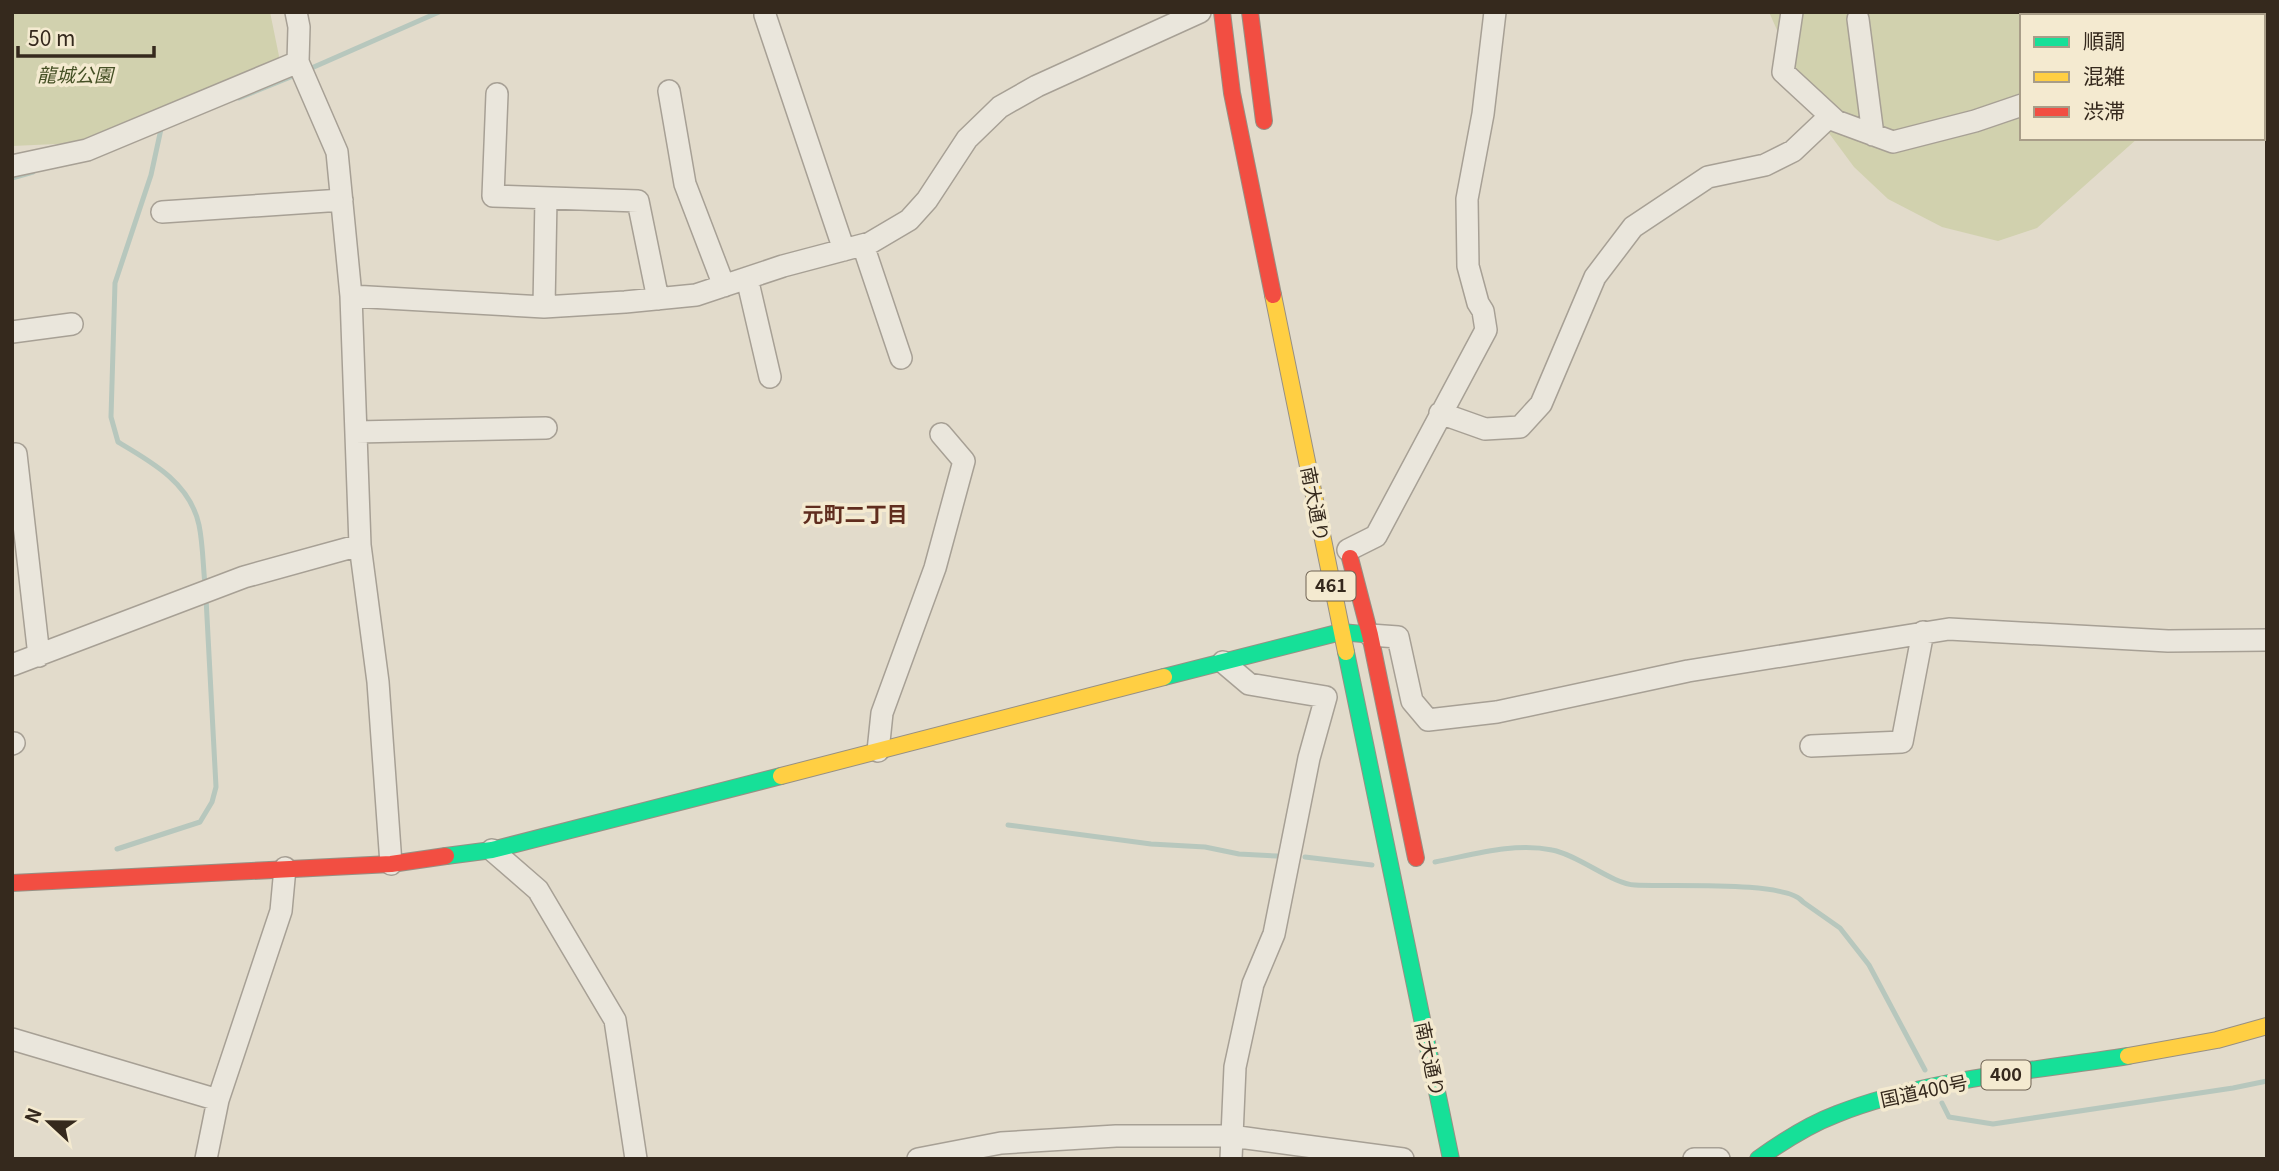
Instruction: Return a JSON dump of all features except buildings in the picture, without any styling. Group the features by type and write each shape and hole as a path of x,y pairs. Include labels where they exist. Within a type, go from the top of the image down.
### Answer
{"main road":[{"name":"南大通り","path":"1222,12 1237,118 1340,632 1451,1159"},
{"path":"1250,12 1267,141"},
{"name":"南大通り","path":"1347,544 1370,635 1420,879"},
{"path":"12,883 67,882 285,867 391,864 492,850 1340,632 1370,635"},
{"name":"国道400号","path":"1758,1159 1811,1125 1881,1098 1930,1087 2193,1045 2267,1026"}],"street":[{"path":"296,12 299,27 298,62 337,152 351,296 360,545 379,682 391,864"},
{"path":"351,296 544,307 658,299 696,295 853,247 909,220 928,200 967,139 1000,107 1037,86 1200,12"},
{"path":"1347,544 1376,536 1486,330 1483,311 1478,303 1468,266 1467,199 1483,114 1495,12"},
{"path":"1792,12 1783,72 1836,121 1893,142 1975,121 2020,105"},
{"path":"765,15 853,247 901,358"},
{"path":"1858,19 1873,135"},
{"path":"12,166 87,149 298,62"},
{"path":"669,91 685,184 724,285"},
{"path":"496,94 493,196 638,201 658,299"},
{"path":"1440,413 1485,429 1520,427 1541,404 1595,277 1633,227 1709,177 1765,165 1793,151 1830,116"},
{"path":"544,307 546,198"},
{"path":"162,212 342,200"},
{"path":"747,278 770,377"},
{"path":"12,332 72,324"},
{"path":"356,432 545,428"},
{"path":"878,751 882,713 935,568 964,461 941,434"},
{"path":"16,454 39,656"},
{"path":"12,665 244,577 360,545"},
{"path":"1370,635 1398,636 1412,701 1428,720 1497,712 1688,671 1949,629 2168,641 2267,640"},
{"path":"1811,746 1902,742 1923,632"},
{"path":"1223,662 1249,684 1326,697 1309,758 1274,934 1253,984 1235,1067 1231,1159"},
{"path":"492,850 538,890 615,1020 636,1159"},
{"path":"206,1159 218,1100 281,911 285,867"},
{"path":"12,1039 218,1100"},
{"path":"918,1159 1000,1143 1116,1136 1231,1136 1403,1159"},
{"path":"1694,1159 1719,1159"}],"green space":[{"name":"龍城公園","path":"12,12 270,12 280,61 79,143 12,146"},
{"path":"1769,12 2267,12 2265,26 2265,14 2020,14 2020,140 2136,140 2037,228 1998,241 1942,227 1888,199 1854,167 1814,113"}],"waterway":[{"path":"307,70 439,12"},
{"path":"239,98 298,74"},
{"path":"161,129 151,175 115,283 111,417 118,442 168,475 187,497 199,525 205,585"},
{"path":"12,178 33,172"},
{"path":"117,849 200,822 212,802 216,787 206,598"},
{"path":"1008,825 1151,844 1205,847 1239,854 1277,856"},
{"path":"1435,862 1493,850 1538,848 1573,857 1616,880 1635,885 1751,887 1793,895 1840,928 1869,965 1925,1070"},
{"path":"1305,857 1372,865"},
{"path":"1942,1103 1949,1117 1993,1124 2267,1081"}],"traffic: fast":[{"path":"1164,677 1341,632 1363,634"},
{"path":"1346,652 1451,1159"},
{"path":"446,856 492,850 781,776"},
{"path":"1758,1159 1816,1123 1906,1092 2128,1056"}],"traffic: slow":[{"path":"1273,295 1346,652"},
{"path":"781,776 1164,677"},
{"path":"2128,1056 2217,1040 2267,1026"}],"traffic: jam":[{"path":"1222,12 1232,93 1273,295"},
{"path":"1250,12 1264,121"},
{"path":"1350,558 1370,635 1416,858"},
{"path":"12,883 391,864 446,856"}],"district":[{"name":"元町二丁目","path":"855,515"}]}
